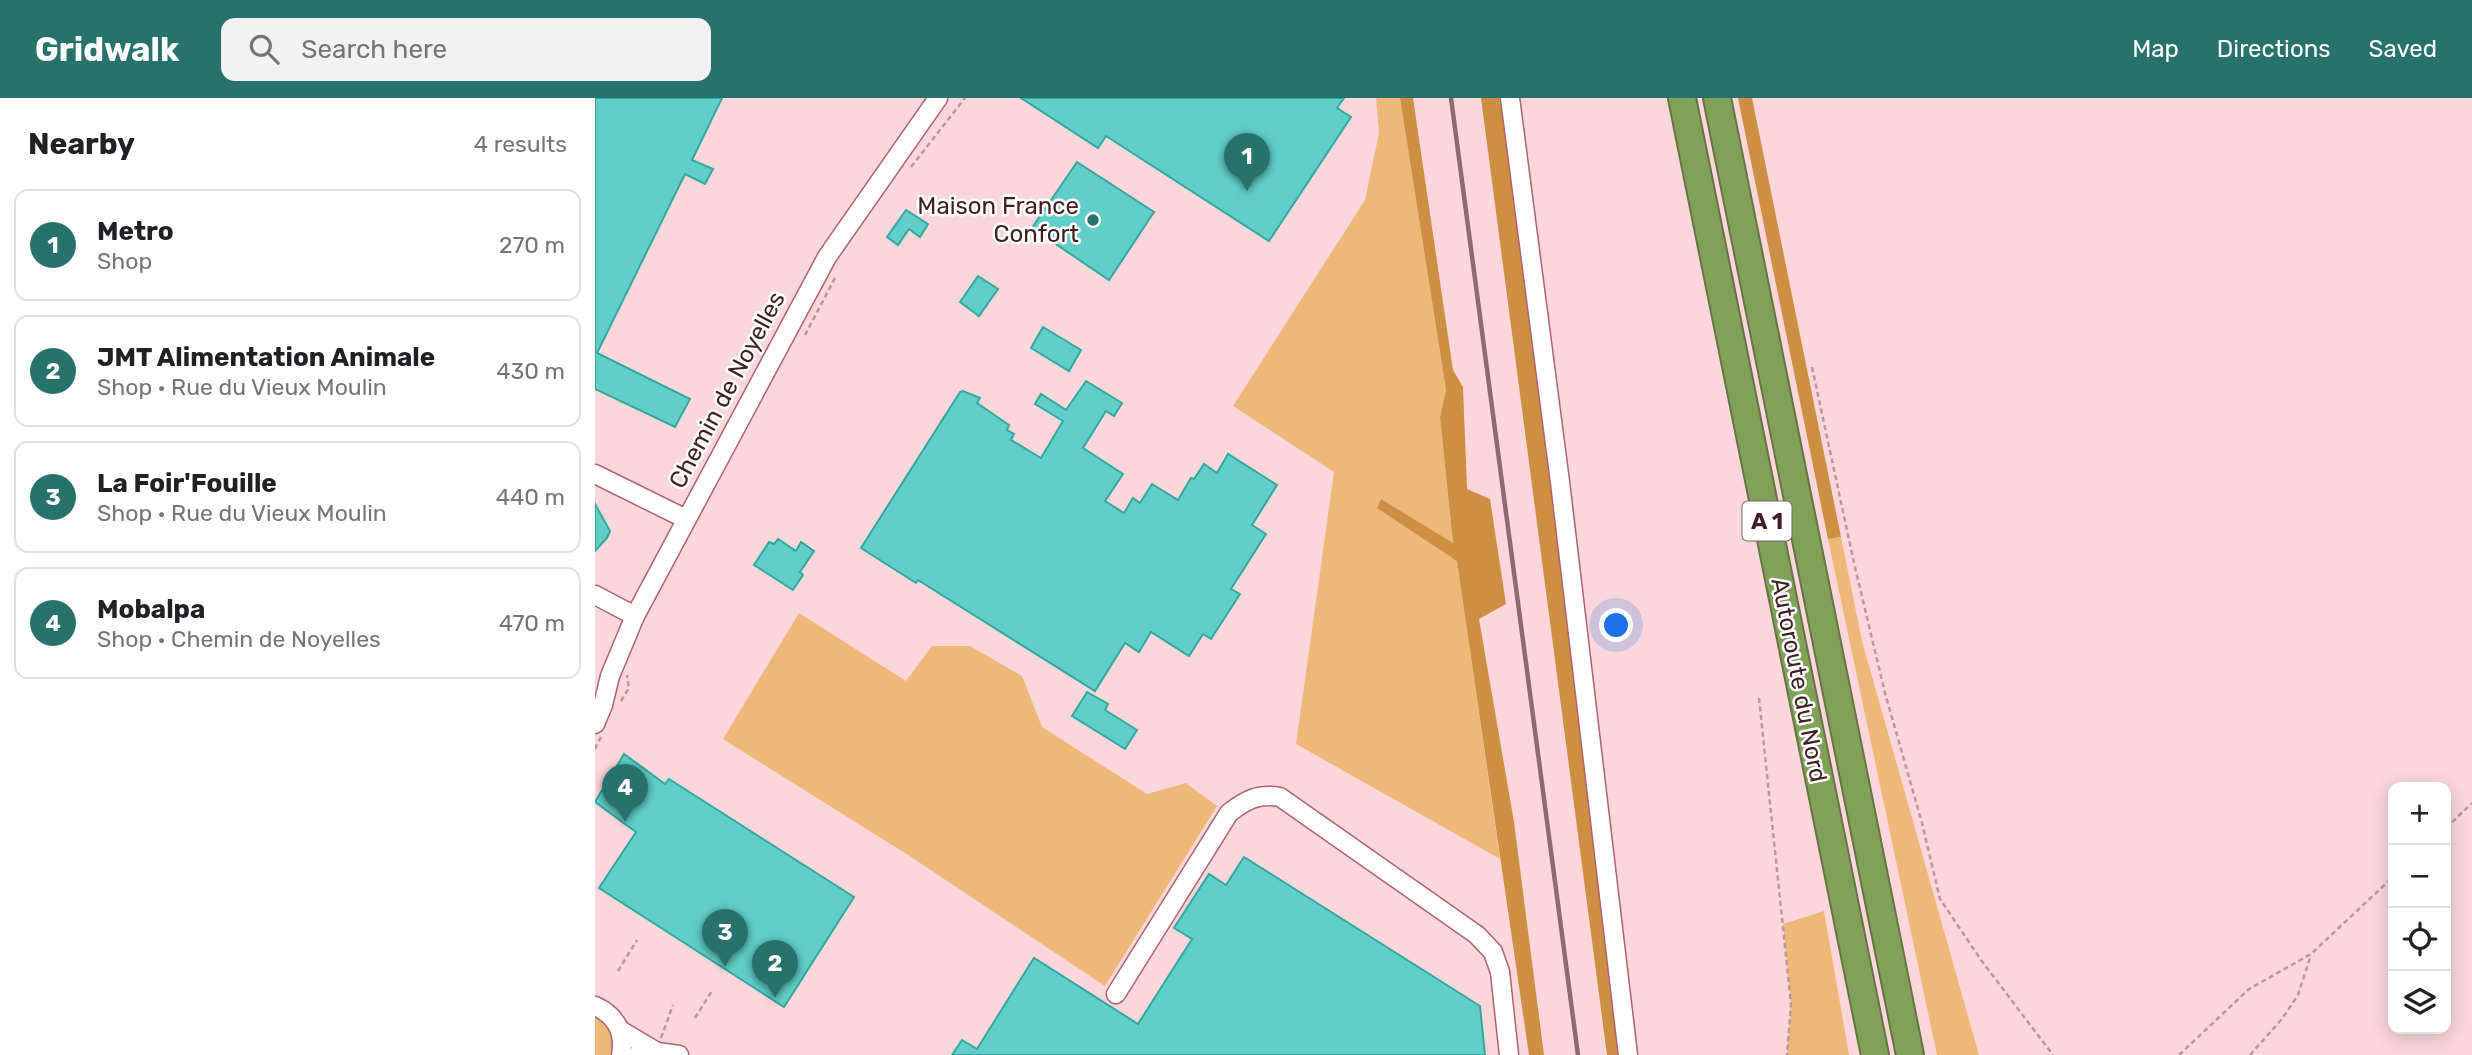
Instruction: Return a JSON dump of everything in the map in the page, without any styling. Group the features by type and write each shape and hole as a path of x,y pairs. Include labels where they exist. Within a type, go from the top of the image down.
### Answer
{"highway":[{"name":"Autoroute du Nord","path":"1682,98 1875,1055"},
{"name":"Autoroute du Nord","path":"1717,98 1910,1055"},
{"path":"1852,944 1850,1009 1858,1055"},
{"path":"1894,971 1920,1023 1928,1055"}],"street":[{"name":"Chemin de Noyelles","path":"595,724 610,676 635,616 827,257 938,98"},
{"path":"1510,98 1560,482 1628,1055"},
{"path":"595,474 686,519"},
{"path":"595,595 635,616"},
{"path":"1116,994 1229,813 1242,802 1266,794 1280,797 1477,935 1493,952 1500,972 1509,1055"},
{"path":"595,1006 611,1016 620,1030 621,1055"},
{"path":"620,1030 657,1052"},
{"path":"637,1055 657,1052 679,1055"}],"path":[{"path":"904,175 965,98"},
{"path":"800,345 838,274"},
{"path":"1812,368 1867,615 1940,899 1981,960 2053,1055"},
{"path":"627,672 629,688"},
{"path":"1759,698 1791,1004 1787,1055"},
{"path":"2451,823 2472,803"},
{"path":"2179,1055 2249,989 2311,954 2388,882"},
{"path":"618,971 637,940"},
{"path":"2250,1055 2282,1019 2298,995 2311,954"},
{"path":"695,1018 713,989"},
{"path":"657,1052 673,1005"}],"shaded area":[{"path":"1376,98 1400,98 1446,390 1440,417 1453,544 1381,499 1377,507 1457,560 1500,859 1296,744 1334,472 1233,406 1365,200 1379,133"},
{"path":"1400,98 1413,98 1453,370 1463,387 1467,489 1490,499 1506,604 1479,619 1514,822 1544,1055 1529,1055 1457,561 1377,508 1381,499 1453,543 1440,417 1446,390"},
{"path":"1481,98 1508,98 1628,1055 1607,1055"},
{"path":"1738,98 1752,98 1841,537 1828,539"},
{"path":"1841,537 1862,641 1979,1055 1937,1055 1828,539"},
{"path":"799,613 906,681 932,646 970,646 1022,676 1042,727 1147,794 1186,783 1217,806 1105,986 908,855 723,739"},
{"path":"1824,911 1849,1055 1787,1055 1791,1004 1783,924"},
{"path":"595,1016 610,1032 611,1055 595,1055"}],"building":[{"path":"595,98 722,98 692,160 713,169 705,184 685,174 597,353 690,399 675,427 595,389"},
{"path":"1021,98 1344,98 1337,108 1351,117 1269,241 1106,136 1098,148"},
{"name":"Maison France Confort","path":"1077,162 1154,212 1109,280 1032,228"},
{"path":"906,210 928,224 920,237 909,229 898,245 887,237"},
{"path":"978,276 998,289 979,316 960,302"},
{"path":"1043,327 1081,350 1069,371 1031,348"},
{"path":"1086,381 1122,403 1114,416 1106,411 1083,448 1123,474 1105,501 1124,513 1133,498 1140,503 1152,484 1178,500 1191,478 1194,479 1204,464 1217,473 1228,454 1277,485 1252,525 1266,534 1231,589 1240,594 1211,639 1203,634 1189,656 1151,632 1139,652 1125,643 1095,691 918,580 916,583 861,548 960,392 980,398 977,403 1009,425 1007,430 1014,434 1011,440 1041,458 1063,421 1035,404 1041,394 1066,410"},
{"path":"595,504 610,531 595,551"},
{"path":"778,539 796,551 801,542 814,551 800,572 803,575 793,590 754,565 769,542 774,544"},
{"path":"1087,692 1108,704 1105,710 1137,730 1125,749 1072,716"},
{"path":"624,754 665,784 669,779 854,897 784,1007 599,888 636,832 595,802"},
{"path":"1244,857 1480,1006 1485,1055 952,1055 962,1040 977,1049 1034,958 1138,1024 1192,939 1174,928 1209,874 1226,885"}],"railway":[{"path":"1451,98 1578,1055"}],"place":[{"name":"Metro","path":"1247,191"},
{"name":"Maison France Confort","path":"1093,220"},
{"name":"Mobalpa","path":"625,822"},
{"name":"La Foir'Fouille","path":"725,967"},
{"name":"JMT Alimentation Animale","path":"775,998"}]}
